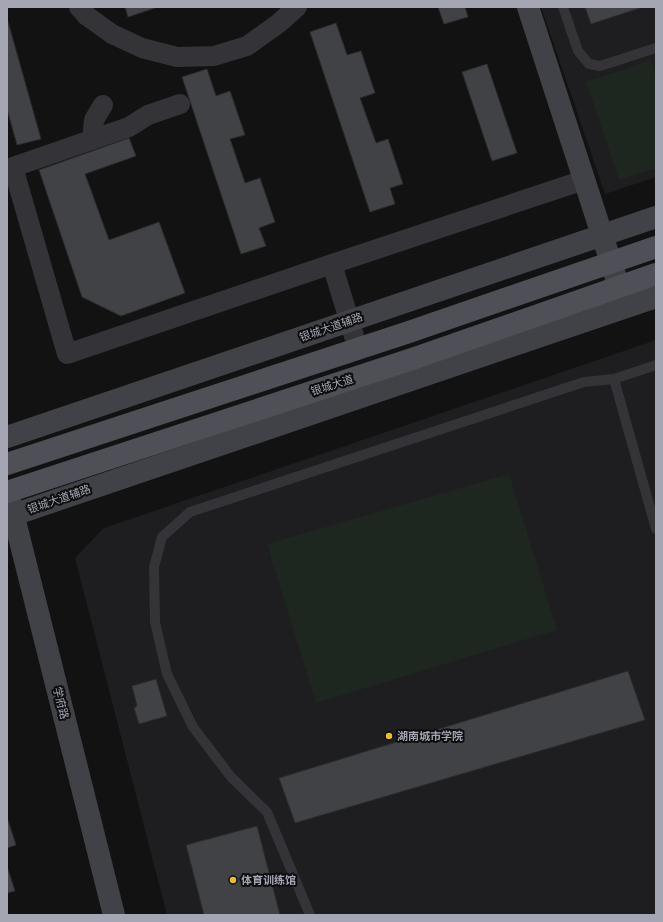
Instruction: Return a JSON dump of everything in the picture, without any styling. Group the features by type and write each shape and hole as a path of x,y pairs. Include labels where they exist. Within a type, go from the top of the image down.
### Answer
{"main road":[{"path":"7,464 358,349 656,247"},
{"name":"银城大道","path":"7,492 415,358 656,274"}],"street":[{"path":"80,7 87,16 112,34 142,48 177,57 214,56 247,46 279,23 297,7"},
{"path":"528,7 619,287"},
{"path":"180,104 148,115 129,127 10,168 67,354 584,180"},
{"path":"92,140 94,120 103,105"},
{"name":"银城大道辅路","path":"7,437 656,217"},
{"path":"332,264 358,349"},
{"name":"银城大道辅路","path":"10,516 656,297"},
{"name":"学府路","path":"7,492 10,516 114,915"}],"lane":[{"path":"563,7 578,51 589,64 600,66 656,48"},
{"path":"310,915 267,812 231,777 193,727 167,674 156,622 155,606 154,567 162,537 190,512 584,382 614,379 656,365"},
{"path":"614,379 656,529"}],"shaded area":[{"path":"541,7 656,7 656,177 605,194"},
{"path":"651,60 656,76 656,168 619,180 586,82"},
{"name":"湖南城市学院","path":"656,340 656,915 167,915 75,558 104,528"},
{"path":"509,474 557,630 316,703 267,544"}],"building":[{"path":"125,7 155,7 155,8 128,17"},
{"path":"438,7 465,7 468,17 444,24"},
{"path":"585,7 643,7 591,24"},
{"path":"7,18 41,139 17,145 7,109"},
{"path":"336,23 347,55 361,51 375,93 360,98 376,143 388,139 403,184 390,188 395,204 370,212 310,32"},
{"path":"487,64 517,153 492,161 462,72"},
{"path":"207,69 216,96 230,91 245,135 230,139 245,183 260,178 275,222 259,228 266,246 241,254 182,77"},
{"path":"129,138 136,156 85,174 109,240 159,222 185,293 121,316 82,297 39,170"},
{"path":"628,671 645,720 295,823 279,778"},
{"path":"156,679 167,716 139,724 134,708 137,706 132,686"},
{"path":"7,817 16,845 7,848"},
{"name":"体育训练馆","path":"257,826 280,915 204,915 186,845"},
{"path":"7,866 15,891 7,893"}],"place":[{"name":"湖南城市学院","path":"389,736"},
{"name":"体育训练馆","path":"233,880"}]}
